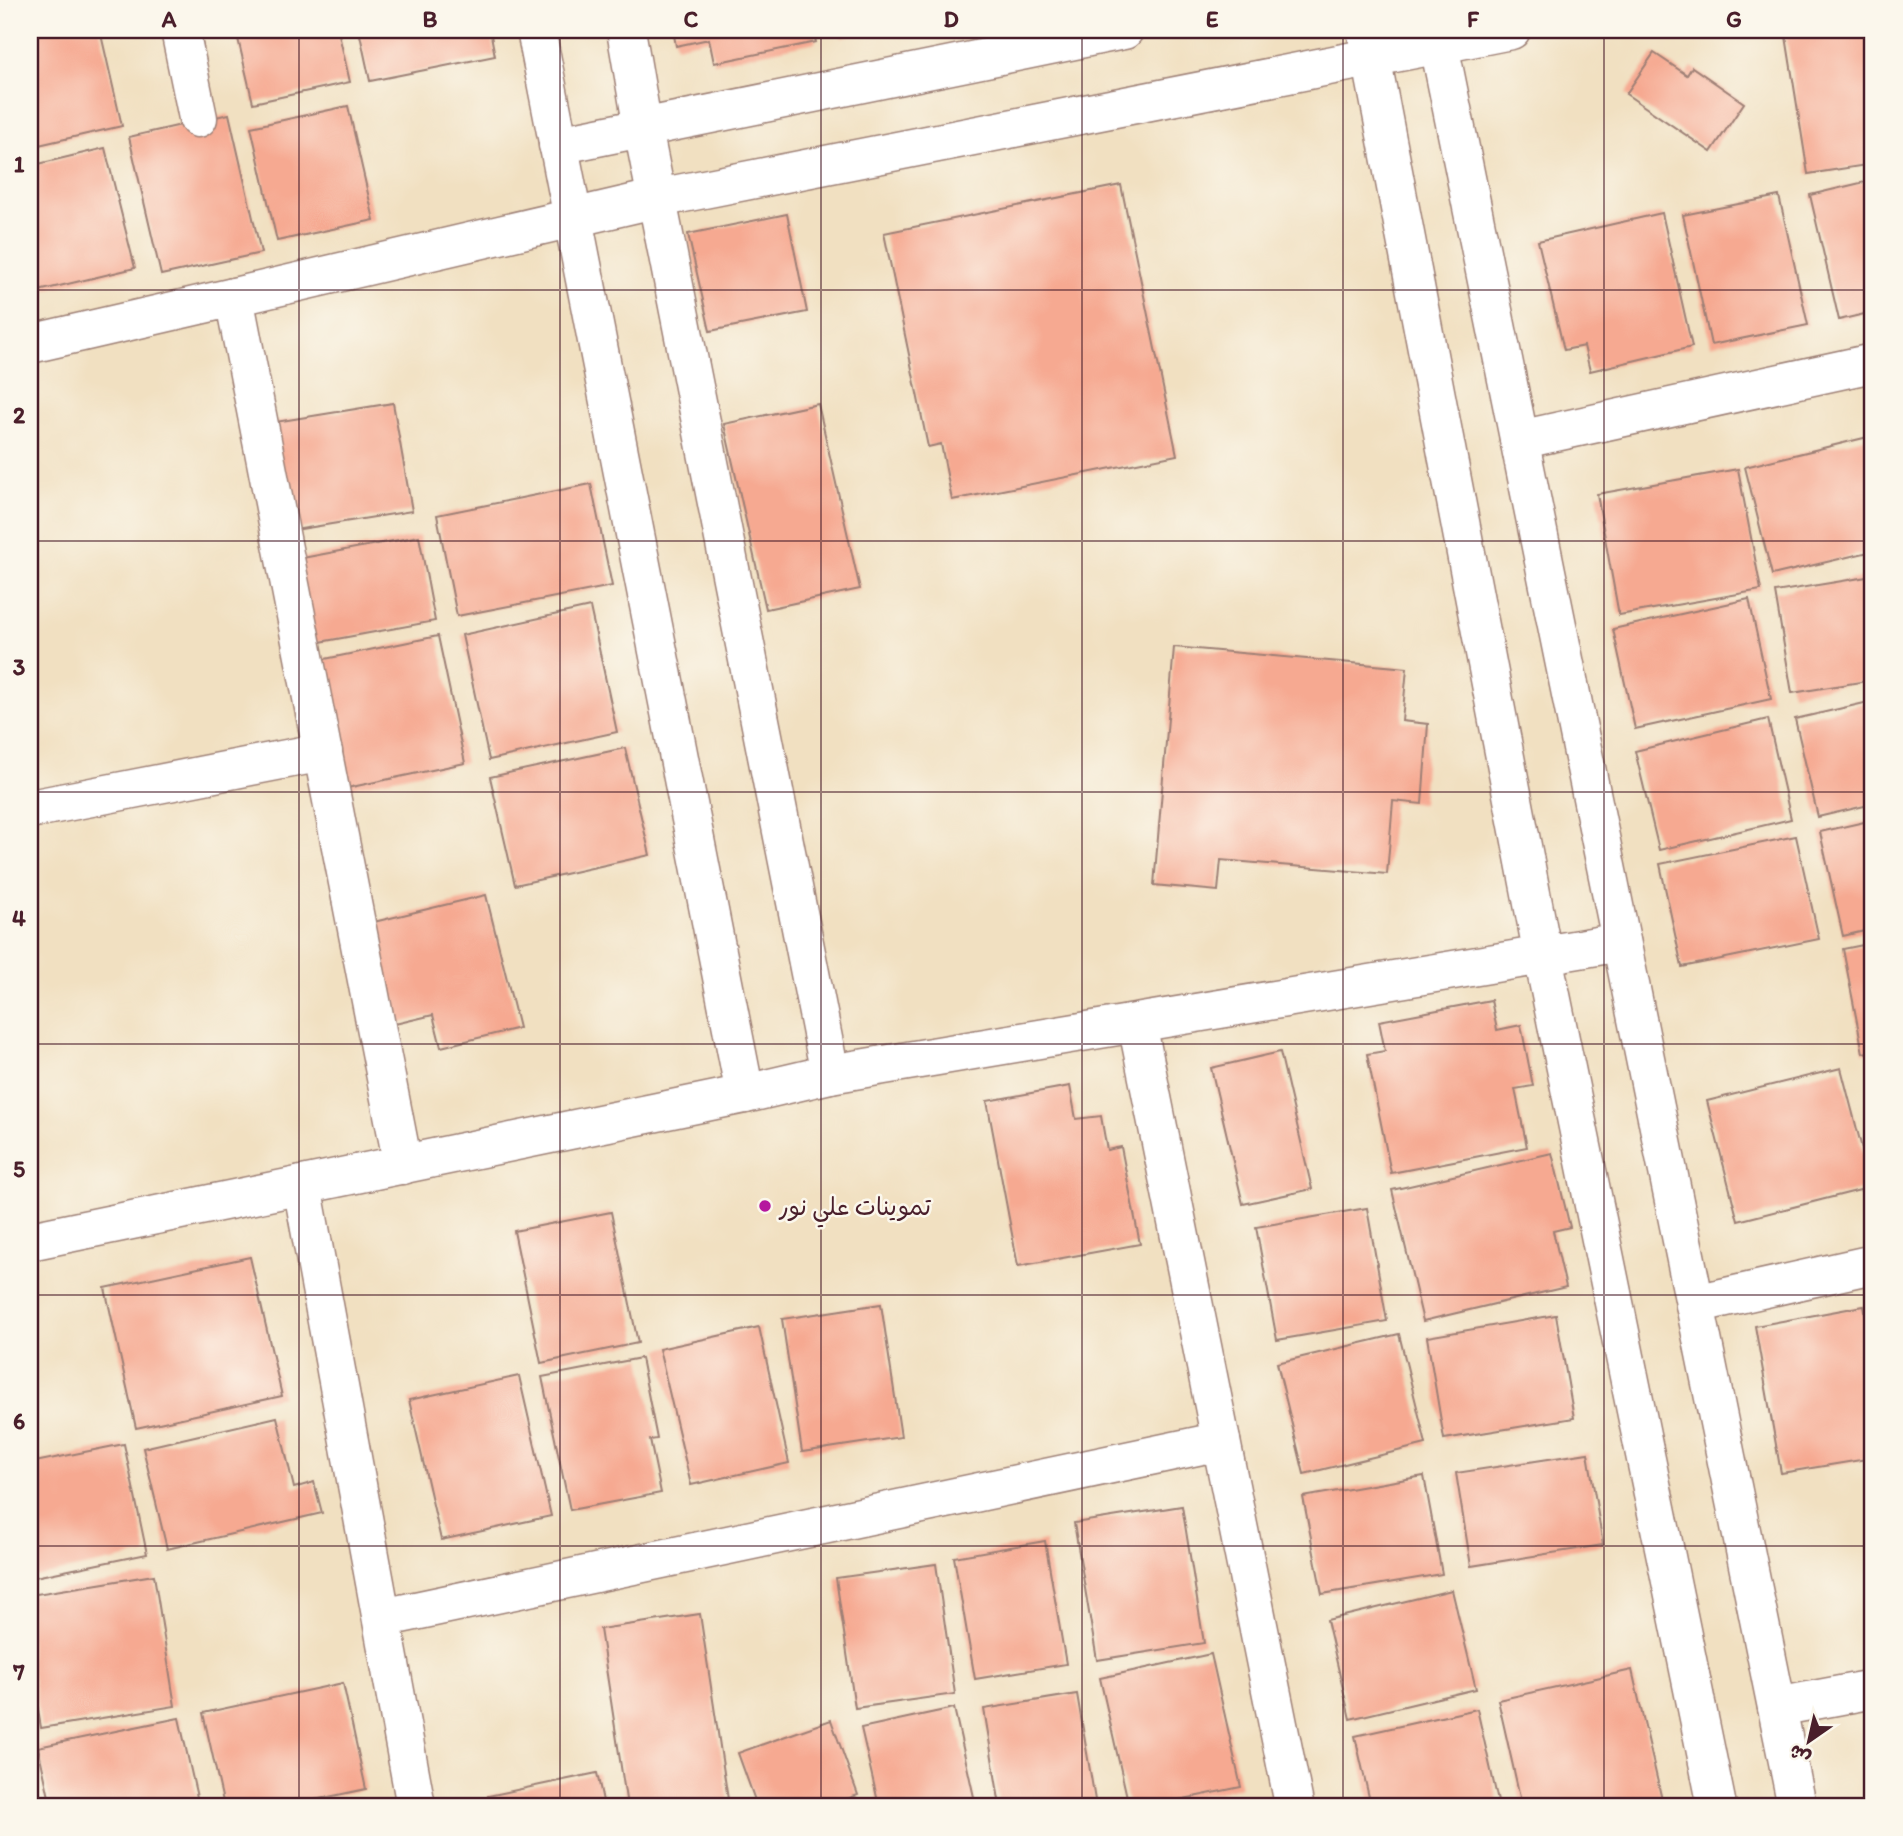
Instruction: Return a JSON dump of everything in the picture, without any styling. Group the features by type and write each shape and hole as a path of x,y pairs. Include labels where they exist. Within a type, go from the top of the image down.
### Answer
{"street":[{"path":"180,30 198,118"},
{"path":"536,30 745,1094"},
{"path":"626,30 643,128 830,1074"},
{"path":"30,344 574,216 1368,44 1511,30"},
{"path":"558,145 1109,31"},
{"path":"1437,37 1797,1806"},
{"path":"1368,44 1543,956 1717,1806"},
{"path":"234,297 403,1164"},
{"path":"1519,440 1868,364 1873,366"},
{"path":"30,809 323,752"},
{"path":"30,1241 745,1094 830,1074 1621,942"},
{"path":"1137,1023 1294,1804 1292,1806"},
{"path":"302,1185 416,1806"},
{"path":"1695,1304 1873,1264"},
{"path":"382,1618 1221,1441"},
{"path":"1777,1707 1873,1689"}],"building":[{"path":"30,30 100,30 122,126 30,147"},
{"path":"236,30 338,30 350,82 253,103"},
{"path":"359,30 490,30 495,56 370,81"},
{"path":"673,30 813,30 816,42 714,63 709,39 676,46"},
{"path":"840,30 867,30 867,31 841,37"},
{"path":"1785,30 1873,30 1873,164 1808,174"},
{"path":"1654,53 1687,75 1692,67 1744,103 1711,152 1626,94"},
{"path":"348,106 374,220 277,241 251,127"},
{"path":"229,114 261,253 161,275 129,137"},
{"path":"105,148 135,268 30,293 30,166"},
{"path":"1873,180 1873,312 1839,320 1810,195"},
{"path":"1121,185 1177,455 952,500 941,444 928,447 884,233"},
{"path":"1779,196 1808,325 1711,345 1683,215"},
{"path":"1662,213 1692,347 1590,371 1584,346 1564,350 1538,241"},
{"path":"787,214 807,312 710,331 688,234"},
{"path":"393,403 412,511 282,532 263,424"},
{"path":"818,404 860,589 766,609 724,424"},
{"path":"1868,437 1873,457 1873,551 1772,575 1745,467"},
{"path":"1738,469 1761,590 1619,615 1597,494"},
{"path":"591,484 612,586 457,616 437,515"},
{"path":"419,536 435,621 309,644 292,560"},
{"path":"1873,576 1873,680 1792,693 1775,592"},
{"path":"1749,599 1771,699 1635,729 1613,629"},
{"path":"590,607 617,732 489,760 462,635"},
{"path":"438,636 465,763 347,788 320,660"},
{"path":"1174,647 1407,668 1402,721 1428,724 1422,804 1393,801 1387,874 1221,860 1218,891 1154,885"},
{"path":"1873,701 1873,804 1818,817 1795,719"},
{"path":"1768,719 1791,819 1659,850 1635,751"},
{"path":"625,748 650,855 515,885 490,777"},
{"path":"1873,820 1873,929 1843,936 1820,832"},
{"path":"1796,836 1819,939 1682,967 1660,864"},
{"path":"486,895 519,1028 441,1047 433,1015 378,1028 353,927"},
{"path":"1873,943 1873,1051 1863,1053 1843,949"},
{"path":"1491,1000 1497,1030 1521,1025 1533,1086 1515,1089 1527,1147 1391,1173 1367,1054 1385,1051 1379,1021"},
{"path":"1280,1052 1312,1189 1243,1204 1211,1068"},
{"path":"1841,1068 1872,1187 1738,1221 1707,1101"},
{"path":"1070,1086 1076,1119 1101,1116 1107,1150 1121,1147 1140,1244 1018,1266 987,1101"},
{"path":"1552,1153 1570,1227 1553,1231 1566,1287 1423,1321 1392,1190"},
{"path":"1367,1208 1387,1321 1277,1340 1256,1227"},
{"path":"611,1212 638,1343 541,1363 514,1231"},
{"path":"250,1257 282,1396 136,1428 105,1288"},
{"path":"881,1304 901,1437 802,1452 782,1319"},
{"path":"1864,1306 1873,1357 1873,1458 1781,1473 1755,1326"},
{"path":"1556,1315 1574,1418 1444,1439 1427,1337"},
{"path":"759,1327 789,1463 691,1485 659,1349"},
{"path":"1399,1334 1426,1444 1304,1474 1277,1363"},
{"path":"641,1358 657,1439 650,1440 661,1493 570,1510 542,1377"},
{"path":"519,1376 551,1516 441,1540 409,1400"},
{"path":"277,1417 294,1488 314,1482 322,1513 167,1549 143,1448"},
{"path":"124,1444 147,1554 30,1578 30,1463"},
{"path":"1588,1453 1603,1545 1471,1566 1456,1473"},
{"path":"1424,1476 1442,1574 1322,1594 1303,1497"},
{"path":"1182,1506 1204,1643 1097,1660 1074,1523"},
{"path":"1045,1541 1066,1664 975,1679 954,1557"},
{"path":"936,1564 955,1694 855,1708 836,1578"},
{"path":"154,1575 175,1706 41,1728 30,1659 30,1595"},
{"path":"1452,1590 1476,1689 1350,1719 1327,1620"},
{"path":"700,1614 729,1806 627,1806 600,1629"},
{"path":"1211,1654 1241,1787 1150,1806 1129,1806 1100,1678"},
{"path":"1632,1670 1662,1800 1633,1806 1522,1806 1498,1700"},
{"path":"343,1683 366,1789 286,1806 224,1806 203,1713"},
{"path":"1077,1694 1096,1806 1000,1806 984,1709"},
{"path":"954,1708 976,1806 879,1806 861,1728"},
{"path":"1477,1709 1499,1806 1371,1806 1355,1736"},
{"path":"179,1718 199,1806 51,1806 38,1747"},
{"path":"831,1720 858,1795 827,1806 757,1806 738,1753"},
{"path":"597,1773 604,1806 490,1806 488,1796"}],"place":[{"name":"تموينات علي نور","path":"765,1206"}]}
